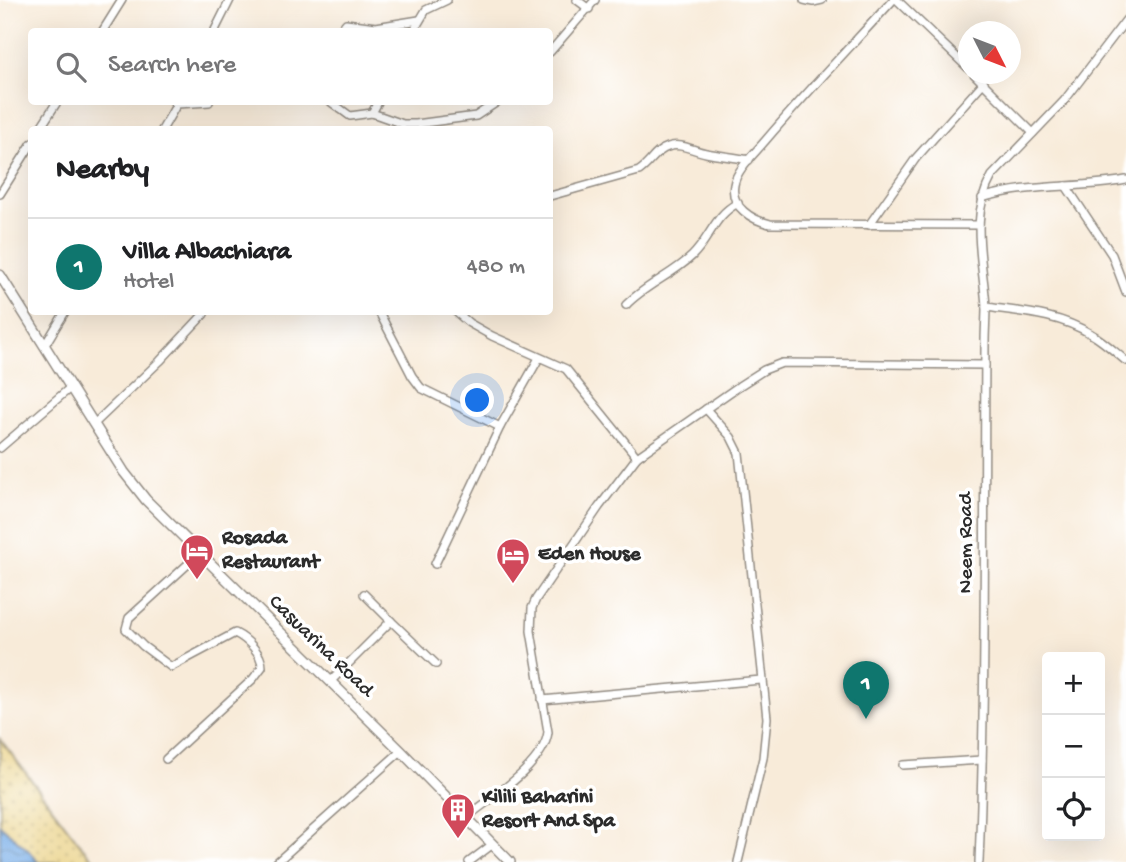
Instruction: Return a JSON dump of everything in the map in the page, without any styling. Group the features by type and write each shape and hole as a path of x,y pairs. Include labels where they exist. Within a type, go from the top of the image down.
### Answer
{"street":[{"path":"104,28 122,0"},
{"path":"216,28 230,0"},
{"path":"415,28 426,10 447,0"},
{"path":"578,0 589,9"},
{"path":"553,49 595,0"},
{"path":"804,0 822,0"},
{"path":"958,59 895,0 749,159 734,182 734,196 751,218 771,225 979,225"},
{"path":"342,28 346,23 376,27 419,20"},
{"path":"982,198 992,176 1077,86 1126,20"},
{"path":"869,225 916,158 982,84"},
{"path":"986,84 1033,133"},
{"path":"42,126 55,105"},
{"path":"165,126 175,105"},
{"path":"335,105 350,116 372,113 403,124 477,116 493,105"},
{"path":"372,113 376,105"},
{"path":"553,194 639,171 646,167 652,157 667,147 677,145 706,153 749,159"},
{"path":"0,194 28,149"},
{"path":"982,198 1016,189 1126,180"},
{"path":"1066,186 1112,256 1126,292"},
{"name":"Neem Road","path":"979,862 986,307 979,225 982,198"},
{"path":"626,305 692,257 725,209 738,203"},
{"name":"Casuarina Road","path":"0,275 124,472 141,494 510,862"},
{"path":"986,307 1046,315 1082,328 1126,361"},
{"path":"44,345 63,315"},
{"path":"94,424 152,369 203,315"},
{"path":"381,315 421,388 500,427"},
{"path":"460,315 469,323 569,372 637,457"},
{"path":"435,564 500,427 539,358"},
{"path":"467,817 514,780 544,749 548,732 531,631 532,608 599,507 637,457 764,370 791,362 985,365"},
{"path":"0,448 71,387"},
{"path":"706,409 731,437 739,453 766,718 766,736 738,862"},
{"path":"166,759 260,672 263,662 244,638 235,633 171,667 136,639 125,625 129,618 199,554"},
{"path":"364,594 436,664"},
{"path":"331,681 391,621"},
{"path":"542,700 761,681"},
{"path":"277,862 401,751"},
{"path":"903,765 982,760"},
{"path":"469,862 494,844"}],"sand":[{"path":"0,739 96,862 29,862 0,832"}],"water":[{"path":"0,825 28,850 38,862 0,862"}],"place":[{"name":"Rosada Restaurant","path":"197,581"},
{"name":"Eden House","path":"513,585"},
{"name":"Villa Albachiara","path":"866,719"},
{"name":"Kilili Baharini Resort And Spa","path":"458,840"}]}
